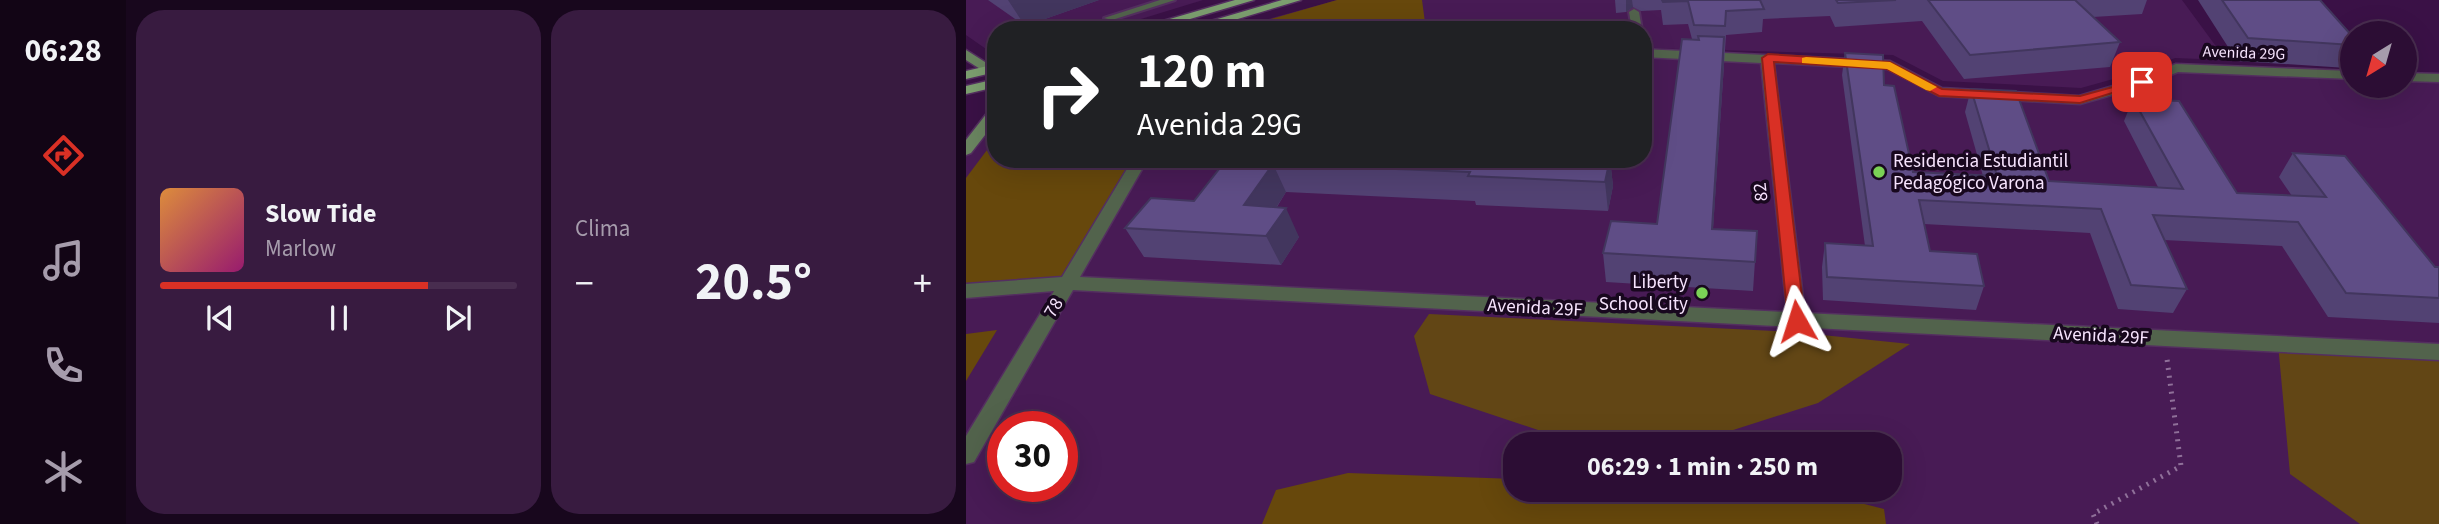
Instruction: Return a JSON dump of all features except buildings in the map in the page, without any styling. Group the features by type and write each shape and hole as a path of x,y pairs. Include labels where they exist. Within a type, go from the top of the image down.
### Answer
{"main road":[{"path":"1171,21 1248,0"},
{"path":"1219,21 1296,0"},
{"path":"966,75 987,72"},
{"path":"966,90 987,85"}],"street":[{"name":"Avenida 29G","path":"1652,53 1890,65 1939,92 2080,100 2142,82 2176,68 2340,75"},
{"path":"966,54 987,67"},
{"name":"82","path":"1768,58 1797,321"},
{"path":"2417,77 2439,78"},
{"path":"966,150 987,123"},
{"name":"78","path":"966,455 1136,168"},
{"name":"Avenida 29F","path":"966,291 1068,284 2439,352"}],"lane":[{"path":"1109,18 1171,0"},
{"path":"1634,12 1636,21"}],"path":[{"path":"2097,524 2093,514 2181,466 2164,339"}],"shaded area":[{"path":"966,0 1203,0 1134,21 987,21 987,50 966,35"},
{"path":"1337,0 2182,0 2226,60 2175,58 2142,71 2081,88 1943,81 1893,55 1652,48 1652,21 1261,21"},
{"path":"1337,0 1422,0 1425,21 1264,21"},
{"name":"Liberty School City","path":"1652,53 1890,65 1939,92 2080,100 2176,68 2340,75 2340,98 2417,98 2417,77 2439,78 2439,524 966,524 966,149 987,121 987,168 1652,168"},
{"path":"987,150 987,168 1136,168 1068,283 966,291 966,178"},
{"path":"1429,314 1793,332 1910,344 1818,403 1727,432 1559,432 1541,431 1430,394 1414,336"},
{"path":"997,330 966,381 966,334"},
{"path":"2278,344 2439,352 2439,524 2360,524 2290,474"},
{"path":"1348,473 1503,479 1503,502 1856,502 1884,509 1886,524 1262,524 1276,490"}],"slow traffic":[{"path":"1806,60 1890,65 1930,87"}],"place":[{"name":"Residencia Estudiantil Pedagógico Varona","path":"1879,172"},
{"name":"Liberty School City","path":"1702,293"}],"route":[{"path":"1797,321 1768,58 1890,65 1939,92 2080,100 2142,82"}]}
